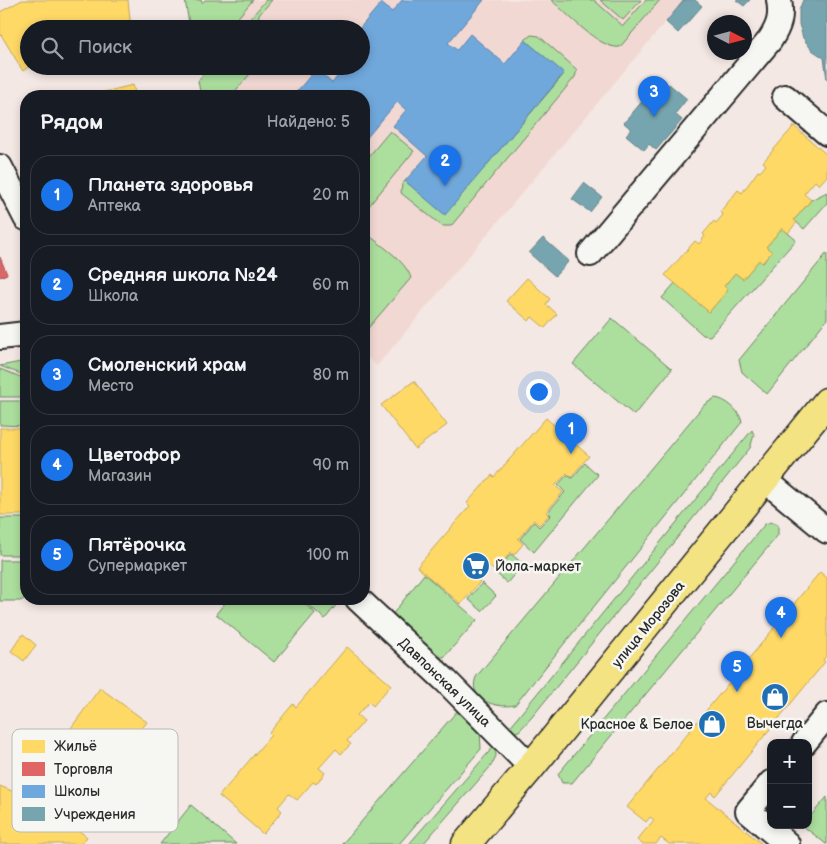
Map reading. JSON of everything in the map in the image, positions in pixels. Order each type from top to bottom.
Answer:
[{"type":"main road","name":"улица Морозова","points":[[466,844],[531,767],[827,402]]},
{"type":"street","points":[[590,254],[770,40],[779,26],[781,10],[779,0]]},
{"type":"street","points":[[785,97],[827,133]]},
{"type":"street","points":[[0,167],[20,206]]},
{"type":"street","points":[[0,337],[20,335]]},
{"type":"street","points":[[765,480],[827,531]]},
{"type":"street","name":"Давпонская улица","points":[[364,605],[446,681],[531,767]]},
{"type":"street","points":[[807,739],[827,715]]},
{"type":"street","points":[[770,784],[748,811],[788,844]]},
{"type":"shaded area","points":[[189,0],[684,0],[377,366],[370,360],[370,90],[203,90],[201,75],[370,75],[370,20],[192,20]]},
{"type":"green space","points":[[185,0],[201,0],[202,3],[205,0],[253,0],[236,20],[188,20]]},
{"type":"green space","points":[[266,0],[272,0],[258,16],[263,20],[249,20]]},
{"type":"green space","points":[[551,0],[594,0],[623,26],[646,0],[660,0],[620,47],[603,43],[594,37]]},
{"type":"green space","points":[[600,0],[641,0],[623,20]]},
{"type":"green space","points":[[531,35],[539,36],[574,67],[577,70],[575,77],[451,226],[442,226],[401,193],[402,184],[405,181],[445,214],[564,74],[525,40]]},
{"type":"green space","points":[[202,75],[249,75],[236,90],[200,90],[198,81]]},
{"type":"green space","points":[[390,131],[414,151],[370,205],[370,155]]},
{"type":"green space","points":[[827,192],[827,203],[804,229],[794,220],[811,200]]},
{"type":"green space","points":[[782,228],[796,240],[710,336],[703,335],[662,298],[675,283],[709,312],[728,290],[724,286],[735,273],[743,279],[759,260],[763,263],[771,252],[766,247]]},
{"type":"green space","points":[[370,236],[403,264],[411,278],[370,326]]},
{"type":"green space","points":[[827,253],[827,319],[767,394],[742,372],[739,360]]},
{"type":"green space","points":[[612,318],[672,369],[634,415],[573,364]]},
{"type":"green space","points":[[20,362],[20,374],[0,366]]},
{"type":"green space","points":[[0,369],[20,377],[20,397],[0,397]]},
{"type":"green space","points":[[715,398],[732,406],[742,422],[515,705],[500,706],[485,701],[476,692],[474,685],[476,677],[704,405]]},
{"type":"green space","points":[[0,401],[20,401],[20,426],[0,425]]},
{"type":"green space","points":[[752,430],[754,435],[750,448],[532,717],[519,731],[512,733],[509,728]]},
{"type":"green space","points":[[585,463],[598,475],[534,552],[520,539],[534,522],[539,527],[551,515],[548,512],[565,492],[558,485],[567,475],[572,478]]},
{"type":"green space","points":[[0,518],[20,518],[20,555],[0,555]]},
{"type":"green space","points":[[771,522],[778,525],[778,535],[572,783],[562,783],[558,774],[765,524]]},
{"type":"green space","points":[[511,554],[523,564],[507,583],[495,572]]},
{"type":"green space","points":[[0,560],[20,560],[20,601],[0,601]]},
{"type":"green space","points":[[424,574],[477,620],[444,657],[437,657],[392,615]]},
{"type":"green space","points":[[482,583],[496,596],[482,611],[468,599]]},
{"type":"green space","points":[[223,605],[306,605],[315,613],[274,662],[216,614]]},
{"type":"green space","points":[[308,605],[336,605],[325,619]]},
{"type":"green space","points":[[458,710],[480,730],[481,749],[399,844],[342,844]]},
{"type":"green space","points":[[495,745],[496,756],[491,766],[423,844],[409,844]]},
{"type":"green space","points":[[827,797],[827,844],[807,829],[812,829],[812,814]]},
{"type":"green space","points":[[191,805],[236,844],[160,844],[170,832],[178,832],[178,821]]},
{"type":"building: Жильё","points":[[22,0],[128,0],[130,20],[20,20],[20,66],[0,33],[0,12]]},
{"type":"building: Жильё","points":[[133,85],[134,90],[113,90]]},
{"type":"building: Жильё","points":[[794,126],[827,155],[827,176],[819,185],[815,181],[804,194],[811,200],[794,220],[797,222],[788,233],[782,228],[766,247],[772,252],[762,263],[759,260],[743,279],[735,273],[724,286],[728,290],[709,312],[665,275],[695,241],[699,244],[705,236],[703,234],[714,221],[716,223],[723,215],[720,212],[738,190],[742,193],[758,171],[760,172],[766,165],[763,162]]},
{"type":"building: Жильё","points":[[527,278],[550,299],[546,304],[557,314],[545,328],[532,317],[529,321],[506,301]]},
{"type":"building: Жильё","points":[[414,381],[447,425],[415,449],[381,405]]},
{"type":"building: Жильё","points":[[546,418],[589,456],[571,477],[567,473],[555,486],[563,492],[546,512],[549,515],[539,525],[534,520],[518,539],[523,544],[514,555],[511,552],[495,571],[487,565],[476,578],[480,582],[461,604],[417,567],[470,506],[467,503],[492,475],[494,477]]},
{"type":"building: Жильё","points":[[0,428],[20,428],[20,515],[0,515]]},
{"type":"building: Жильё","points":[[820,572],[827,578],[827,655],[823,660],[825,662],[715,796],[711,792],[706,798],[762,844],[669,844],[661,838],[656,844],[642,844],[637,840],[654,820],[650,817],[646,822],[627,807]]},
{"type":"building: Жильё","points":[[23,634],[36,645],[24,661],[11,651]]},
{"type":"building: Жильё","points":[[347,647],[391,685],[373,706],[369,702],[357,715],[364,721],[347,741],[351,744],[341,754],[336,749],[319,768],[325,773],[316,784],[313,782],[297,800],[289,794],[278,807],[282,811],[263,834],[219,796],[271,735],[269,733],[293,704],[296,707]]},
{"type":"building: Жильё","points":[[100,688],[147,722],[142,729],[70,729]]},
{"type":"building: Жильё","points":[[0,786],[12,791],[12,832],[81,832],[87,837],[81,844],[0,844]]},
{"type":"building: Торговля","points":[[0,257],[7,274],[0,277]]},
{"type":"building: Школы","points":[[402,0],[484,0],[448,43],[457,50],[470,34],[505,64],[525,40],[564,73],[445,215],[405,181],[427,156],[393,126],[406,110],[397,102],[370,134],[370,90],[298,90],[311,75],[323,75],[332,83],[339,75],[370,75],[370,20],[367,20],[381,3],[392,12]]},
{"type":"building: Учреждения","points":[[684,0],[695,0],[702,6],[678,33],[666,22]]},
{"type":"building: Учреждения","points":[[736,0],[750,0],[744,6]]},
{"type":"building: Учреждения","points":[[803,0],[827,0],[827,79],[824,58],[812,50],[803,38],[799,24],[799,10]]},
{"type":"building: Учреждения","points":[[669,84],[687,99],[675,114],[682,120],[656,150],[649,144],[644,150],[626,135],[631,129],[624,123],[649,93],[657,99]]},
{"type":"building: Учреждения","points":[[584,183],[602,197],[590,212],[572,199]]},
{"type":"building: Учреждения","points":[[543,238],[569,261],[555,276],[529,253]]},
{"type":"place","name":"Смоленский храм","points":[[654,117]]},
{"type":"place","name":"Средняя школа №24","points":[[445,186]]},
{"type":"place","name":"Планета здоровья","points":[[571,454]]},
{"type":"place","name":"Йола-маркет","points":[[476,566]]},
{"type":"place","name":"Цветофор","points":[[781,638]]},
{"type":"place","name":"Пятёрочка","points":[[737,692]]},
{"type":"place","name":"Вычегда","points":[[775,697]]},
{"type":"place","name":"Красное & Белое","points":[[712,724]]}]
